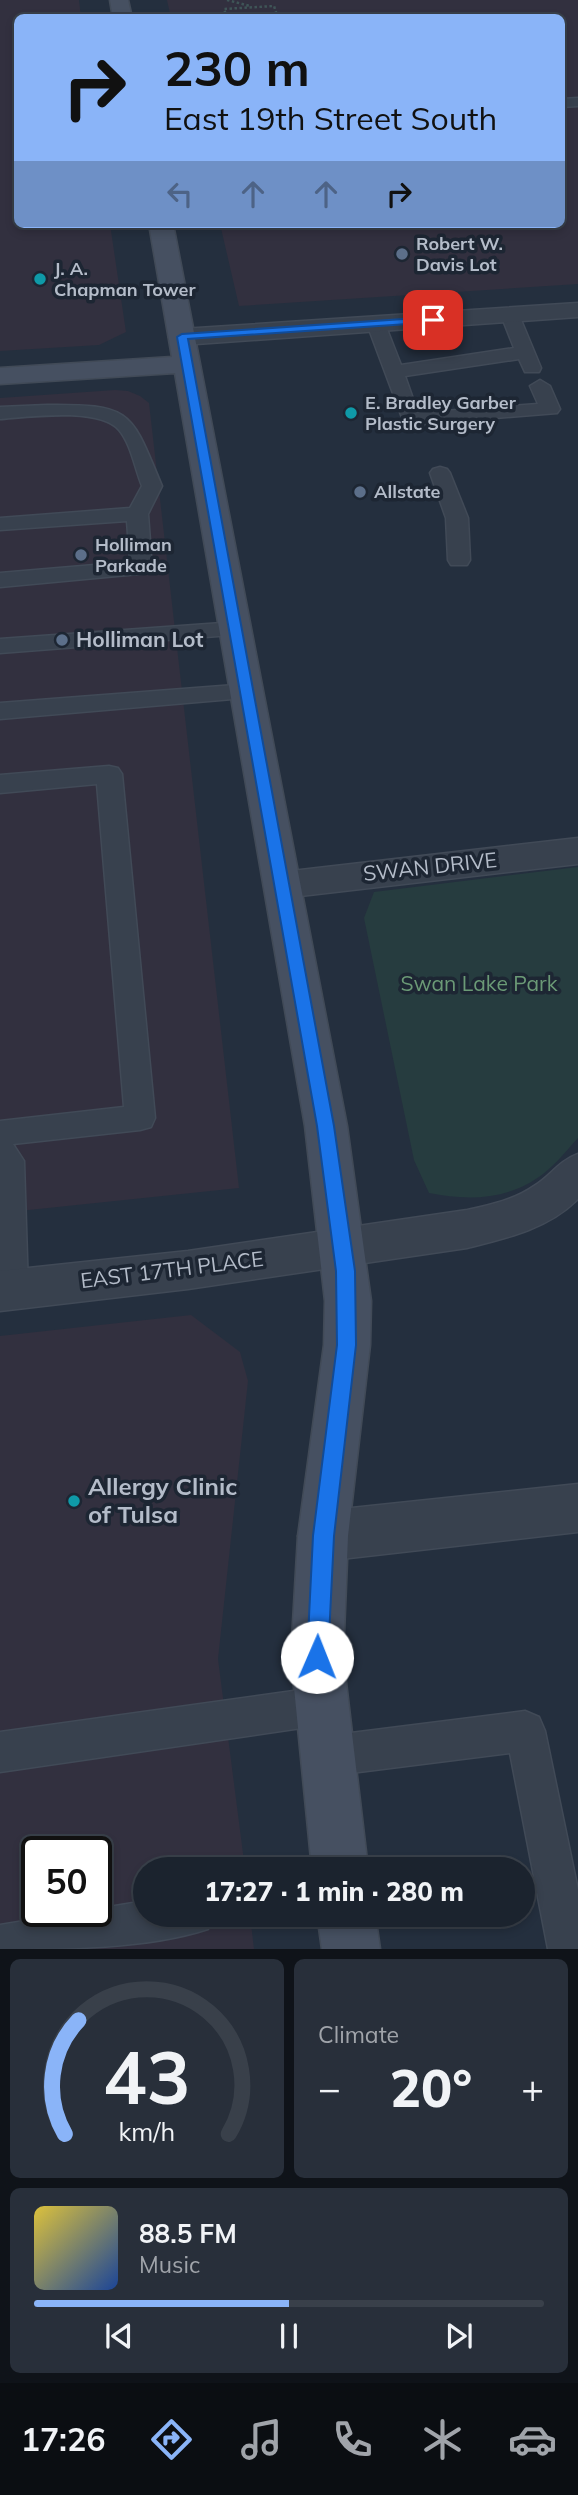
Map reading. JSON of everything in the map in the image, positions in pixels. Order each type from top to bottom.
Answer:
[{"type":"main road","points":[[162,228],[326,1126],[343,1248],[348,1301],[347,1345],[323,1536],[317,1657],[339,1857]]},
{"type":"main road","points":[[0,376],[185,350]]},
{"type":"main road","points":[[348,1927],[351,1949]]},
{"type":"street","points":[[185,350],[376,324],[578,310]]},
{"type":"street","name":"SWAN DRIVE","points":[[283,885],[578,851]]},
{"type":"street","points":[[343,1248],[467,1229],[512,1218],[550,1199],[578,1172]]},
{"type":"street","name":"EAST 17TH PLACE","points":[[6,1290],[188,1270],[343,1248]]},
{"type":"street","points":[[323,1536],[578,1508]]},
{"type":"lane","points":[[394,372],[529,360],[510,315]]},
{"type":"lane","points":[[376,324],[411,419],[550,409],[540,386]]},
{"type":"lane","points":[[0,413],[77,411],[116,418],[126,426],[152,486],[137,514],[141,568],[0,580]]},
{"type":"lane","points":[[440,473],[457,518],[459,560]]},
{"type":"lane","points":[[0,524],[137,514]]},
{"type":"lane","points":[[0,646],[236,629]]},
{"type":"lane","points":[[0,711],[248,692]]},
{"type":"lane","points":[[0,783],[109,774],[140,1118],[0,1133]]},
{"type":"lane","points":[[0,1150],[9,1161],[6,1290]]},
{"type":"lane","points":[[0,1752],[324,1731],[525,1731],[569,1949]]},
{"type":"lane","points":[[0,1946],[133,1924]]},
{"type":"path","points":[[227,0],[253,7]]},
{"type":"path","points":[[226,14],[224,9],[274,6],[277,14]]},
{"type":"shaded area","points":[[0,0],[79,0],[81,14],[14,14],[14,228],[111,228],[126,332],[99,345],[0,351]]},
{"type":"shaded area","name":"Robert W. Davis Lot","points":[[167,0],[578,0],[578,284],[239,306],[221,228],[565,228],[565,14],[170,14]]},
{"type":"shaded area","points":[[128,391],[149,403],[239,1188],[0,1213],[0,398]]},
{"type":"shaded area","points":[[191,1315],[240,1352],[248,1381],[218,1659],[243,1857],[133,1857],[133,1927],[251,1927],[254,1949],[0,1949],[0,1336]]},
{"type":"green space","name":"Swan Lake Park","points":[[578,867],[578,1138],[548,1170],[530,1183],[503,1194],[459,1197],[429,1193],[414,1160],[364,918],[374,892]]},
{"type":"place","name":"Robert W. Davis Lot","points":[[402,254]]},
{"type":"place","name":"J. A. Chapman Tower","points":[[40,279]]},
{"type":"place","name":"E. Bradley Garber Plastic Surgery","points":[[351,413]]},
{"type":"place","name":"Allstate","points":[[360,492]]},
{"type":"place","name":"Holliman Parkade","points":[[81,555]]},
{"type":"place","name":"Holliman Lot","points":[[62,640]]},
{"type":"place","name":"Allergy Clinic of Tulsa","points":[[74,1501]]},
{"type":"route","points":[[317,1657],[323,1536],[347,1345],[346,1271],[326,1126],[182,337],[433,320]]}]
